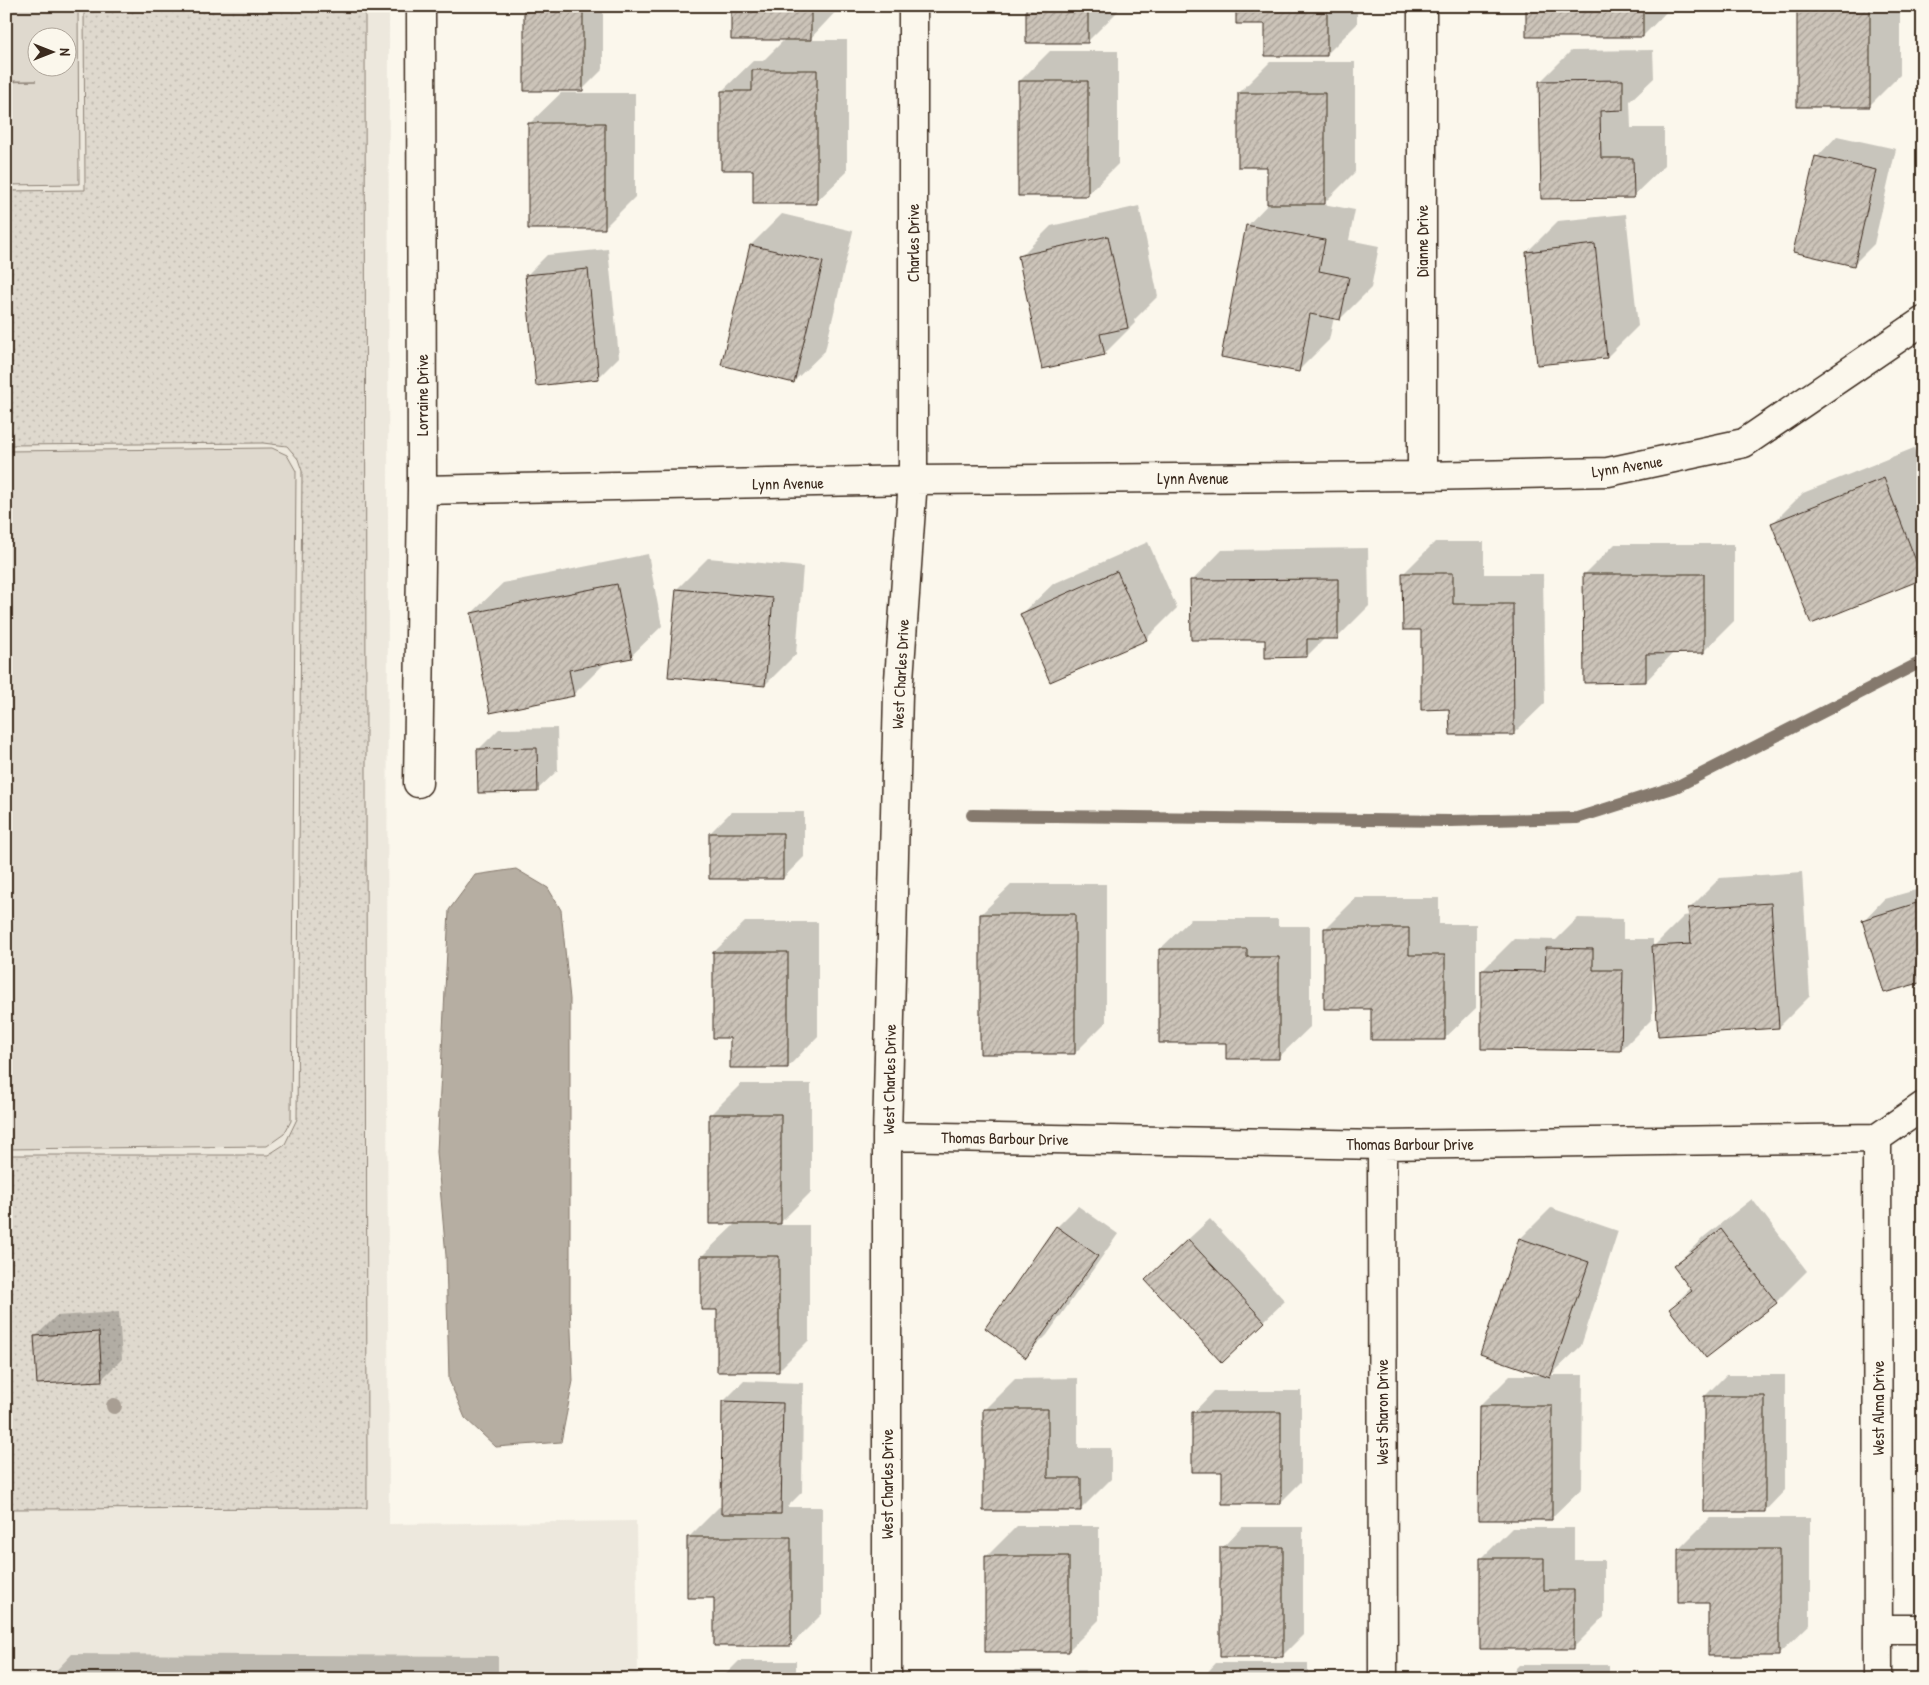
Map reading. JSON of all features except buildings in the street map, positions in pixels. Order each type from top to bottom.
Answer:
[{"type":"street","name":"Lorraine Drive","points":[[418,783],[422,490],[421,6]]},
{"type":"street","name":"Charles Drive","points":[[913,6],[913,480]]},
{"type":"street","name":"Dianne Drive","points":[[1422,6],[1422,476]]},
{"type":"street","name":"Lynn Avenue","points":[[422,490],[913,480],[1422,476],[1608,472],[1744,443],[1923,321]]},
{"type":"street","name":"West Charles Drive","points":[[887,1679],[887,1136],[898,694],[913,480]]},
{"type":"street","points":[[1877,1138],[1923,1106]]},
{"type":"street","name":"Thomas Barbour Drive","points":[[887,1136],[1382,1145],[1877,1138]]},
{"type":"street","name":"West Alma Drive","points":[[1877,1138],[1878,1679]]},
{"type":"street","name":"West Sharon Drive","points":[[1382,1145],[1383,1679]]},
{"type":"street","points":[[1878,1629],[1923,1629]]},
{"type":"shaded area","points":[[6,6],[389,6],[387,1066],[389,1524],[636,1521],[638,1679],[6,1679]]},
{"type":"shaded area","points":[[6,6],[78,6],[79,184],[6,185],[6,82],[36,81],[6,81]]},
{"type":"shaded area","points":[[84,6],[365,6],[367,1508],[6,1509],[6,1155],[268,1155],[285,1144],[297,1119],[302,471],[298,459],[287,446],[263,443],[6,445],[6,191],[85,190]]},
{"type":"shaded area","points":[[272,448],[287,455],[296,471],[291,1121],[284,1134],[267,1146],[6,1149],[6,451]]},
{"type":"shaded area","points":[[516,869],[548,888],[561,910],[570,999],[570,1305],[573,1381],[561,1442],[496,1447],[465,1418],[449,1380],[446,1256],[437,1152],[449,910],[475,875]]},
{"type":"waterway","points":[[972,815],[1450,821],[1577,818],[1678,786],[1923,661]]}]
